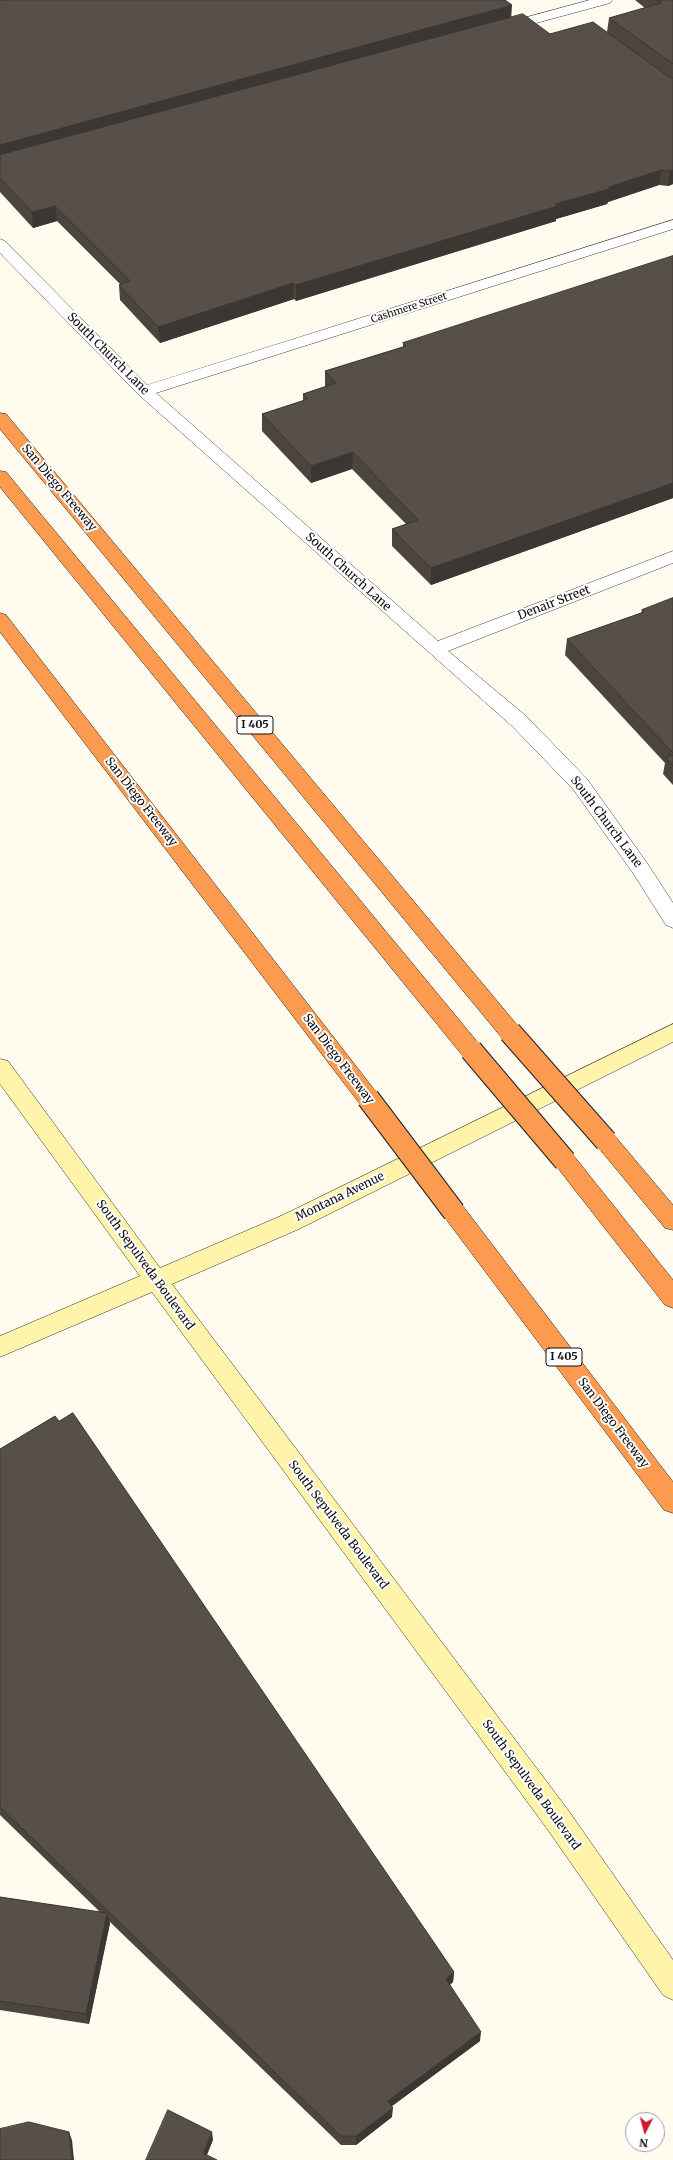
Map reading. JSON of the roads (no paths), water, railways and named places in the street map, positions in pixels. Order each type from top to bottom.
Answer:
[{"type":"highway","name":"San Diego Freeway","points":[[0,418],[510,1032],[606,1141],[673,1221]]},
{"type":"highway","points":[[0,476],[471,1050],[565,1161],[673,1298]]},
{"type":"highway","name":"San Diego Freeway","points":[[0,619],[368,1098],[673,1502]]},
{"type":"main road","name":"Montana Avenue","points":[[0,1347],[291,1222],[673,1032]]},
{"type":"main road","name":"South Sepulveda Boulevard","points":[[0,1067],[156,1280],[558,1820],[673,1985]]},
{"type":"street","points":[[552,0],[579,20]]},
{"type":"street","points":[[488,32],[605,0]]},
{"type":"street","name":"Cashmere Street","points":[[144,392],[673,224]]},
{"type":"street","name":"South Church Lane","points":[[0,244],[144,392],[435,649],[519,721],[580,784],[640,868],[673,920]]},
{"type":"street","name":"Denair Street","points":[[435,649],[673,557]]}]
